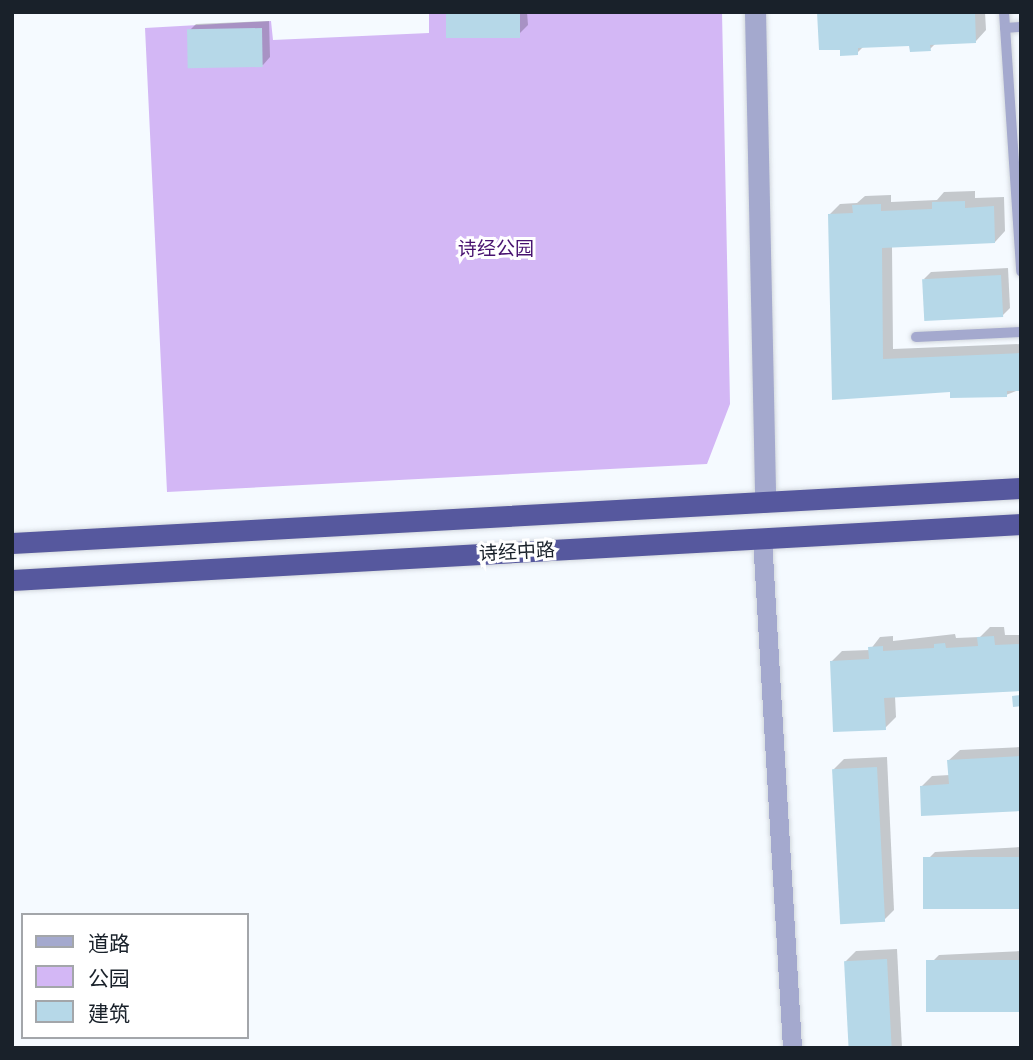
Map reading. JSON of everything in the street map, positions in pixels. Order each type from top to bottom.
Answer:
[{"type":"highway","name":"诗经中路","points":[[12,543],[1021,488]]},
{"type":"highway","name":"诗经中路","points":[[12,580],[1021,524]]},
{"type":"street","points":[[755,12],[765,502]]},
{"type":"street","points":[[762,538],[792,1048]]},
{"type":"lane","points":[[1004,12],[1021,271]]},
{"type":"lane","points":[[1005,28],[1021,27]]},
{"type":"lane","points":[[916,337],[1021,332]]},
{"type":"green space","name":"诗经公园","points":[[429,12],[722,12],[730,404],[707,464],[167,492],[145,28],[271,21],[273,40],[429,33]]},
{"type":"building","points":[[446,12],[520,12],[520,38],[446,38]]},
{"type":"building","points":[[817,12],[975,12],[976,43],[930,45],[931,51],[910,52],[909,46],[858,48],[858,55],[840,56],[840,50],[819,50]]},
{"type":"building","points":[[262,28],[263,67],[188,68],[187,29]]},
{"type":"building","points":[[965,201],[965,208],[994,206],[995,243],[882,248],[883,359],[1021,353],[1021,391],[1007,391],[1007,397],[950,398],[950,392],[832,400],[828,214],[853,213],[852,205],[881,204],[881,211],[932,209],[932,202]]},
{"type":"building","points":[[1001,275],[1003,317],[924,321],[922,279]]},
{"type":"building","points":[[994,636],[995,645],[1021,644],[1021,691],[884,698],[886,730],[833,732],[830,661],[869,659],[868,647],[883,646],[883,651],[934,648],[934,644],[945,643],[946,648],[978,646],[977,637]]},
{"type":"building","points":[[1021,695],[1021,706],[1013,707],[1012,696]]},
{"type":"building","points":[[1021,756],[1021,811],[921,816],[920,786],[949,784],[947,760]]},
{"type":"building","points":[[877,767],[885,922],[840,924],[832,769]]},
{"type":"building","points":[[923,857],[1021,857],[1021,909],[923,909]]},
{"type":"building","points":[[887,959],[892,1048],[849,1048],[844,961]]},
{"type":"building","points":[[926,960],[1021,960],[1021,1012],[926,1012]]}]
